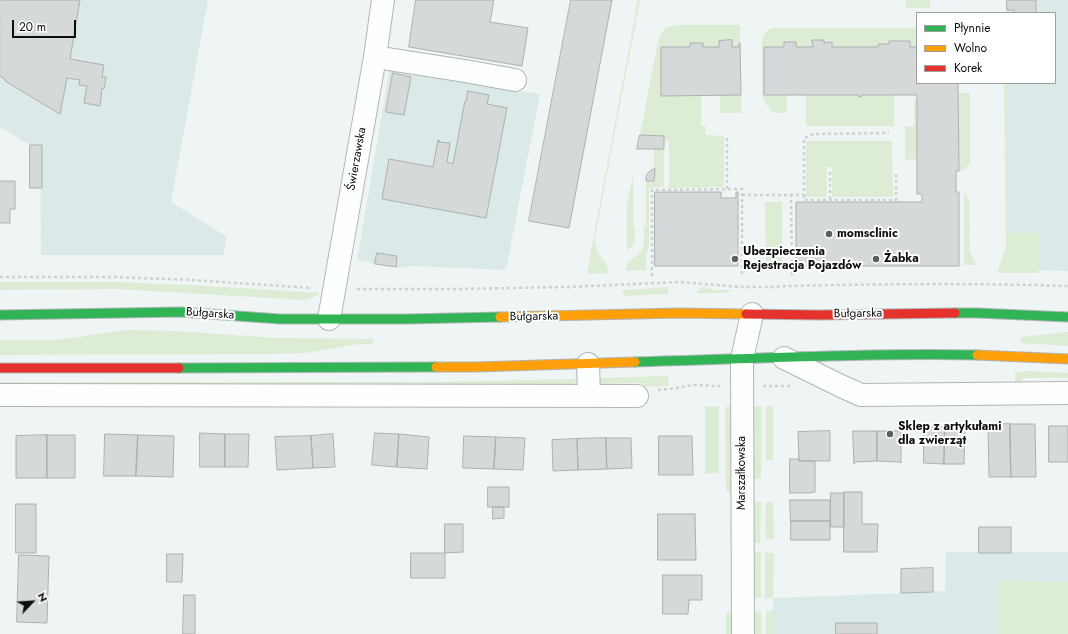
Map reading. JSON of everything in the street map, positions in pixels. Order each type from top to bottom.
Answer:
[{"type":"street","name":"Świerzawska","points":[[330,319],[375,56],[383,0]]},
{"type":"street","points":[[375,56],[465,70],[515,80]]},
{"type":"street","name":"Bułgarska","points":[[0,315],[181,312],[280,319],[330,319],[462,318],[680,313],[819,315],[977,313],[1068,317]]},
{"type":"street","name":"Marszałkowska","points":[[743,634],[742,359],[752,314]]},
{"type":"street","points":[[0,368],[476,367],[935,354],[1068,359]]},
{"type":"street","points":[[784,358],[861,395],[1068,393]]},
{"type":"street","points":[[588,364],[589,395]]},
{"type":"street","points":[[0,395],[637,396]]},
{"type":"path","points":[[889,133],[813,134],[804,138],[804,200],[896,200],[896,171]]},
{"type":"path","points":[[727,135],[727,189]]},
{"type":"path","points":[[830,169],[830,200]]},
{"type":"path","points":[[652,276],[652,190],[727,189],[742,189],[742,276]]},
{"type":"path","points":[[791,194],[792,276]]},
{"type":"path","points":[[742,195],[804,194]]},
{"type":"path","points":[[0,277],[115,277],[191,280],[316,289]]},
{"type":"path","points":[[353,289],[568,287],[680,282],[748,287],[875,284],[1068,286]]},
{"type":"path","points":[[637,396],[648,390],[670,389],[694,385],[726,386]]},
{"type":"shaded area","points":[[0,0],[208,0],[171,202],[226,236],[224,255],[41,255],[40,151],[0,127]]},
{"type":"shaded area","points":[[1007,0],[1068,0],[1068,271],[1007,270],[1007,84],[1056,84],[1056,12],[1007,12]]},
{"type":"shaded area","points":[[390,67],[540,94],[506,270],[410,266],[400,268],[357,260]]},
{"type":"shaded area","points":[[946,552],[1068,552],[1068,634],[773,634],[773,598],[945,591]]},
{"type":"green space","points":[[638,0],[640,0],[595,238],[597,249],[607,265],[608,273],[587,274],[595,229]]},
{"type":"green space","points":[[906,0],[930,0],[930,8],[906,8]]},
{"type":"green space","points":[[675,25],[740,25],[739,47],[732,47],[731,40],[719,41],[719,47],[703,47],[702,43],[691,43],[690,47],[661,47],[661,96],[701,96],[701,126],[706,126],[705,135],[724,136],[724,187],[669,188],[669,141],[664,140],[664,136],[640,135],[659,36],[665,28]]},
{"type":"green space","points":[[773,28],[916,28],[916,47],[910,47],[910,42],[889,41],[889,44],[878,44],[878,47],[832,47],[832,42],[824,43],[824,40],[812,41],[813,47],[796,47],[796,42],[784,42],[784,47],[764,47],[764,95],[787,95],[787,113],[773,113],[764,100],[764,97],[762,97],[762,40],[766,32]]},
{"type":"green space","points":[[1004,84],[1007,84],[1007,233],[1040,233],[1039,273],[998,273],[1006,246]]},
{"type":"green space","points":[[959,93],[970,93],[970,161],[966,169],[959,171]]},
{"type":"green space","points":[[720,95],[741,95],[741,113],[720,113]]},
{"type":"green space","points":[[806,95],[858,95],[860,97],[861,95],[894,95],[894,126],[806,126]]},
{"type":"green space","points":[[914,99],[917,99],[917,159],[905,160],[905,126],[914,126]]},
{"type":"green space","points":[[806,141],[892,141],[893,197],[832,197],[832,167],[827,167],[827,197],[806,197]]},
{"type":"green space","points":[[654,149],[664,149],[664,187],[649,188],[649,244],[646,256],[646,270],[626,271],[627,263],[638,255],[644,244],[644,226],[646,226],[646,181],[654,181]]},
{"type":"green space","points":[[633,173],[633,226],[635,226],[635,237],[634,243],[627,250],[627,205]]},
{"type":"green space","points":[[964,193],[969,202],[970,251],[974,261],[979,265],[964,265]]},
{"type":"green space","points":[[765,202],[782,202],[782,270],[766,270]]},
{"type":"green space","points":[[0,282],[116,282],[320,293],[305,300],[116,289],[0,290]]},
{"type":"green space","points":[[668,287],[668,294],[624,296],[622,290]]},
{"type":"green space","points":[[703,287],[714,290],[733,290],[725,293],[696,293]]},
{"type":"green space","points":[[126,330],[175,331],[275,338],[373,339],[373,344],[359,344],[305,353],[0,355],[0,340],[56,340]]},
{"type":"green space","points":[[1068,332],[1068,346],[1021,343],[1021,337]]},
{"type":"green space","points":[[1027,371],[1068,373],[1068,378],[1024,378],[1015,386],[1015,372]]},
{"type":"green space","points":[[668,376],[669,386],[644,387],[643,383],[602,384],[597,378]]},
{"type":"green space","points":[[577,379],[574,384],[0,384],[0,382],[429,382]]},
{"type":"green space","points":[[705,406],[719,406],[719,473],[705,474]]},
{"type":"green space","points":[[731,406],[732,496],[726,491],[725,407]]},
{"type":"green space","points":[[754,406],[761,406],[761,479],[754,479]]},
{"type":"green space","points":[[766,406],[773,406],[773,460],[766,460]]},
{"type":"green space","points":[[754,502],[761,502],[760,543],[754,543]]},
{"type":"green space","points":[[766,502],[773,502],[774,539],[765,539]]},
{"type":"green space","points":[[754,552],[761,552],[761,598],[754,598]]},
{"type":"green space","points":[[765,553],[774,553],[773,598],[765,598]]},
{"type":"green space","points":[[1000,581],[1068,582],[1068,634],[999,634]]},
{"type":"green space","points":[[757,611],[761,611],[761,634],[754,634],[754,614]]},
{"type":"green space","points":[[766,611],[773,611],[773,634],[766,634]]},
{"type":"green space","points":[[726,613],[732,613],[732,634],[726,634]]},
{"type":"building","points":[[0,0],[80,0],[70,59],[104,65],[102,77],[106,77],[104,89],[102,88],[100,106],[84,103],[87,86],[79,85],[80,80],[67,78],[60,114],[5,81],[6,80],[0,76]]},
{"type":"building","points":[[416,0],[494,0],[490,22],[528,28],[522,66],[409,47]]},
{"type":"building","points":[[571,0],[612,0],[569,228],[529,221]]},
{"type":"building","points":[[1007,0],[1036,0],[1036,12],[1014,12],[1014,10],[1007,10]]},
{"type":"building","points":[[732,40],[732,47],[739,47],[740,43],[741,95],[661,96],[661,47],[690,47],[690,43],[703,43],[703,47],[719,47],[719,41]]},
{"type":"building","points":[[812,40],[824,40],[824,43],[832,42],[832,47],[878,47],[878,44],[889,44],[889,41],[910,41],[910,47],[916,47],[916,84],[958,84],[959,171],[956,171],[956,192],[959,192],[959,266],[796,266],[796,202],[922,202],[922,194],[917,194],[917,95],[861,95],[861,97],[859,97],[858,95],[764,95],[764,47],[784,47],[784,42],[796,42],[796,47],[813,47]]},
{"type":"building","points":[[393,73],[411,77],[404,115],[386,112]]},
{"type":"building","points":[[468,91],[489,95],[487,104],[507,108],[486,218],[382,199],[389,159],[433,167],[438,140],[440,141],[439,142],[450,143],[447,162],[453,164]]},
{"type":"building","points":[[640,135],[664,136],[664,149],[637,149]]},
{"type":"building","points":[[30,145],[42,145],[42,188],[30,188]]},
{"type":"building","points":[[655,169],[654,181],[646,181],[646,176],[648,173]]},
{"type":"building","points":[[0,181],[15,181],[15,209],[10,209],[10,223],[0,223]]},
{"type":"building","points":[[655,192],[721,192],[721,198],[736,198],[736,192],[738,192],[738,266],[655,266]]},
{"type":"building","points":[[377,253],[397,256],[396,267],[375,264]]},
{"type":"building","points":[[1010,424],[1035,424],[1036,477],[1011,477]]},
{"type":"building","points":[[1010,424],[1011,477],[989,477],[988,425]]},
{"type":"building","points":[[924,426],[945,427],[944,464],[924,463]]},
{"type":"building","points":[[1049,426],[1068,426],[1068,462],[1049,462]]},
{"type":"building","points":[[945,427],[965,427],[964,464],[944,464]]},
{"type":"building","points":[[830,431],[830,461],[799,461],[798,432]]},
{"type":"building","points":[[853,431],[877,431],[877,461],[854,462],[854,464]]},
{"type":"building","points":[[877,431],[901,431],[901,462],[877,461]]},
{"type":"building","points":[[200,433],[225,434],[225,467],[200,467]]},
{"type":"building","points":[[375,433],[399,434],[397,467],[372,465]]},
{"type":"building","points":[[105,434],[138,435],[136,476],[104,476]]},
{"type":"building","points":[[225,434],[249,434],[248,467],[225,467]]},
{"type":"building","points":[[333,434],[335,467],[313,468],[311,436]]},
{"type":"building","points":[[399,434],[429,437],[427,469],[397,467]]},
{"type":"building","points":[[47,435],[47,478],[16,478],[16,436]]},
{"type":"building","points":[[47,435],[75,435],[75,478],[47,478]]},
{"type":"building","points":[[138,435],[174,436],[173,477],[136,476]]},
{"type":"building","points":[[311,436],[313,468],[277,470],[275,437]]},
{"type":"building","points":[[464,436],[496,437],[494,469],[463,468]]},
{"type":"building","points":[[659,436],[692,436],[693,475],[659,475]]},
{"type":"building","points":[[496,437],[525,438],[523,470],[494,469]]},
{"type":"building","points":[[606,438],[607,469],[578,470],[577,439]]},
{"type":"building","points":[[606,438],[631,438],[632,468],[607,469]]},
{"type":"building","points":[[577,439],[578,470],[553,471],[552,440]]},
{"type":"building","points":[[790,459],[799,459],[799,461],[815,461],[815,492],[790,493]]},
{"type":"building","points":[[488,487],[509,487],[509,507],[488,507]]},
{"type":"building","points":[[844,492],[862,492],[862,524],[878,524],[877,552],[844,552]]},
{"type":"building","points":[[831,493],[844,493],[844,527],[831,527]]},
{"type":"building","points":[[790,500],[830,500],[830,521],[791,521]]},
{"type":"building","points":[[16,504],[36,504],[36,553],[16,553]]},
{"type":"building","points":[[493,507],[504,507],[504,518],[493,519]]},
{"type":"building","points":[[658,514],[695,514],[696,560],[658,560]]},
{"type":"building","points":[[791,521],[830,521],[830,540],[791,540]]},
{"type":"building","points":[[445,524],[463,524],[463,552],[445,553]]},
{"type":"building","points":[[979,527],[1011,527],[1011,553],[979,553]]},
{"type":"building","points":[[411,553],[445,553],[445,578],[411,578]]},
{"type":"building","points":[[167,554],[183,554],[182,582],[167,582]]},
{"type":"building","points":[[19,555],[49,556],[47,623],[17,622]]},
{"type":"building","points":[[933,568],[933,592],[901,593],[901,569]]},
{"type":"building","points":[[663,575],[702,575],[702,600],[689,600],[688,614],[663,614]]},
{"type":"building","points":[[184,595],[195,595],[195,634],[183,634]]},
{"type":"building","points":[[836,623],[877,623],[877,634],[836,634]]},
{"type":"traffic: fast","points":[[0,315],[181,312],[280,319],[500,317]]},
{"type":"traffic: fast","points":[[955,313],[1068,317]]},
{"type":"traffic: fast","points":[[635,362],[849,356],[977,355]]},
{"type":"traffic: fast","points":[[179,368],[436,367]]},
{"type":"traffic: slow","points":[[500,317],[680,313],[746,314]]},
{"type":"traffic: slow","points":[[977,355],[1068,359]]},
{"type":"traffic: slow","points":[[436,367],[635,362]]},
{"type":"traffic: jam","points":[[746,314],[819,315],[955,313]]},
{"type":"traffic: jam","points":[[0,368],[179,368]]},
{"type":"place","name":"momsclinic","points":[[829,234]]},
{"type":"place","name":"Ubezpieczenia Rejestracja Pojazdów","points":[[735,259]]},
{"type":"place","name":"Żabka","points":[[876,259]]},
{"type":"place","name":"Sklep z artykułami dla zwierząt","points":[[890,434]]}]
